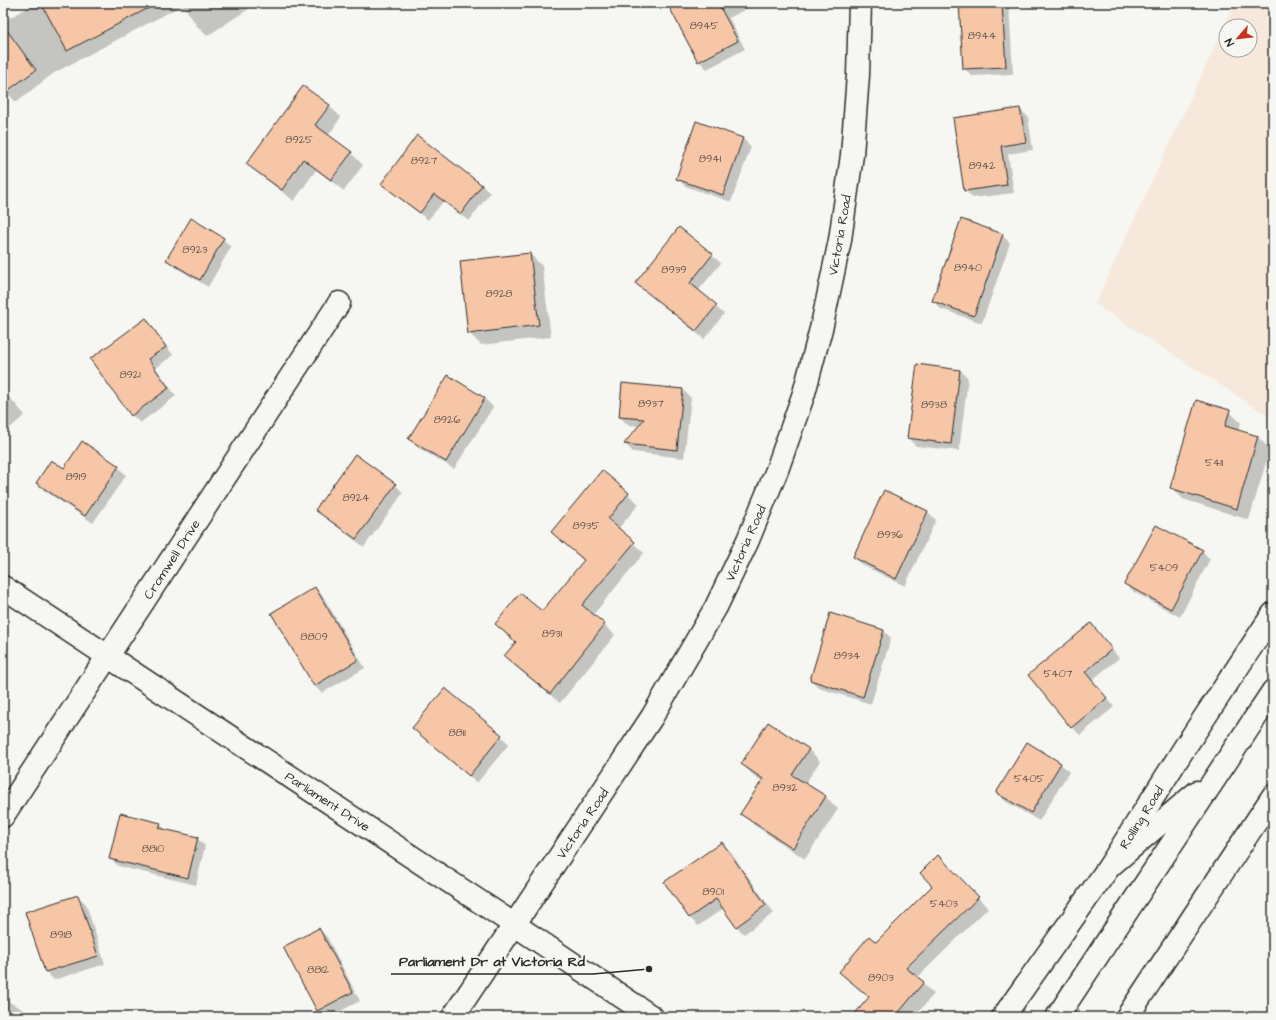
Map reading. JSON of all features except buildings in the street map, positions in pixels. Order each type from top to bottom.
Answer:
[{"type":"street","name":"Victoria Road","points":[[453,1017],[652,717],[716,607],[748,540],[777,470],[806,385],[822,325],[840,240],[852,155],[858,74],[860,3]]},
{"type":"street","name":"Cromwell Drive","points":[[3,816],[339,303]]},
{"type":"street","name":"Parliament Drive","points":[[3,587],[515,924],[652,1017]]},
{"type":"street","name":"Rolling Road","points":[[1003,1017],[1109,867],[1185,747],[1273,614]]},
{"type":"street","points":[[1057,1017],[1273,691]]},
{"type":"street","points":[[1109,867],[1217,776]]},
{"type":"street","points":[[1127,1017],[1273,796]]},
{"type":"shaded area","points":[[1235,3],[1273,3],[1273,419],[1095,304],[1218,40],[1218,58],[1258,58],[1258,18],[1228,18]]},
{"type":"place","name":"Parliament Dr at Victoria Rd","points":[[649,969]]}]
